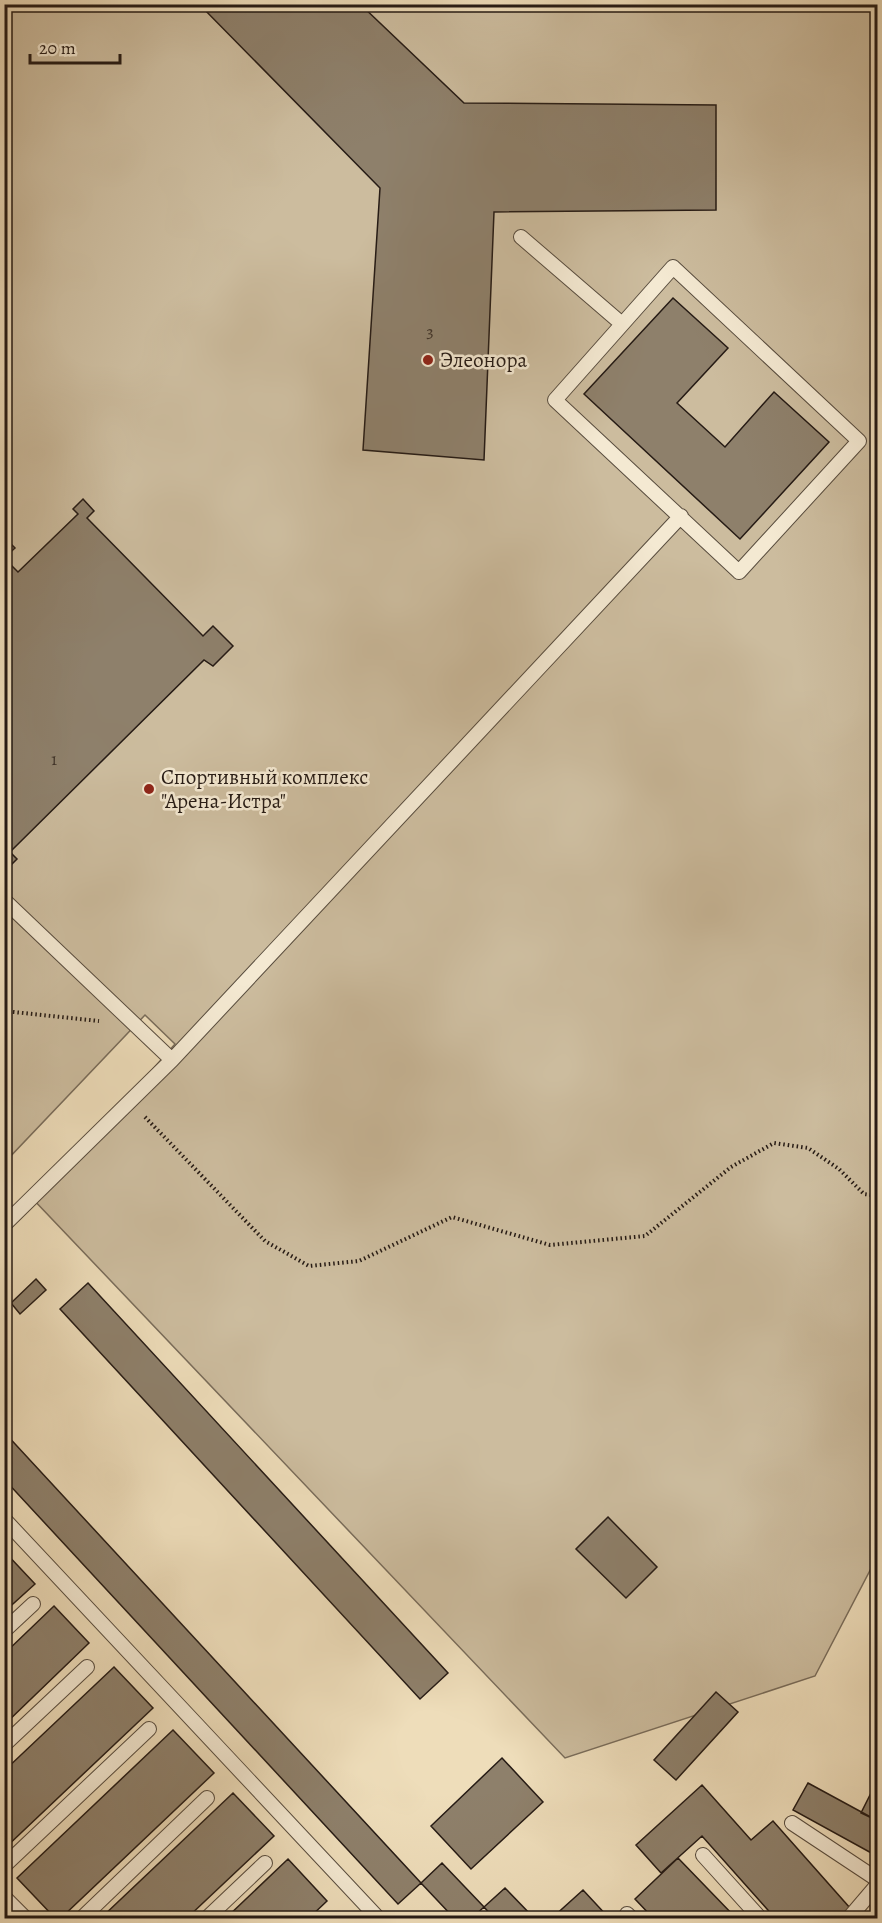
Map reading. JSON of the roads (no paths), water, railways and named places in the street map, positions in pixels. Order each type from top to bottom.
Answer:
[{"type":"lane","points":[[521,237],[622,324]]},
{"type":"lane","points":[[674,267],[859,441],[739,572],[681,516],[555,400],[674,267]]},
{"type":"lane","points":[[4,1225],[172,1060],[681,516]]},
{"type":"lane","points":[[4,900],[172,1060]]},
{"type":"lane","points":[[4,1518],[378,1918]]},
{"type":"lane","points":[[4,1631],[33,1604]]},
{"type":"lane","points":[[4,1745],[87,1667]]},
{"type":"lane","points":[[4,1866],[149,1729]]},
{"type":"lane","points":[[82,1918],[207,1798]]},
{"type":"lane","points":[[792,1823],[878,1882],[849,1918]]},
{"type":"lane","points":[[703,1855],[760,1918]]},
{"type":"lane","points":[[207,1918],[265,1863]]},
{"type":"lane","points":[[4,1897],[25,1918]]},
{"type":"place","name":"Элеонора","points":[[428,360]]},
{"type":"place","name":"Спортивный комплекс \"Арена-Истра\"","points":[[149,789]]}]
